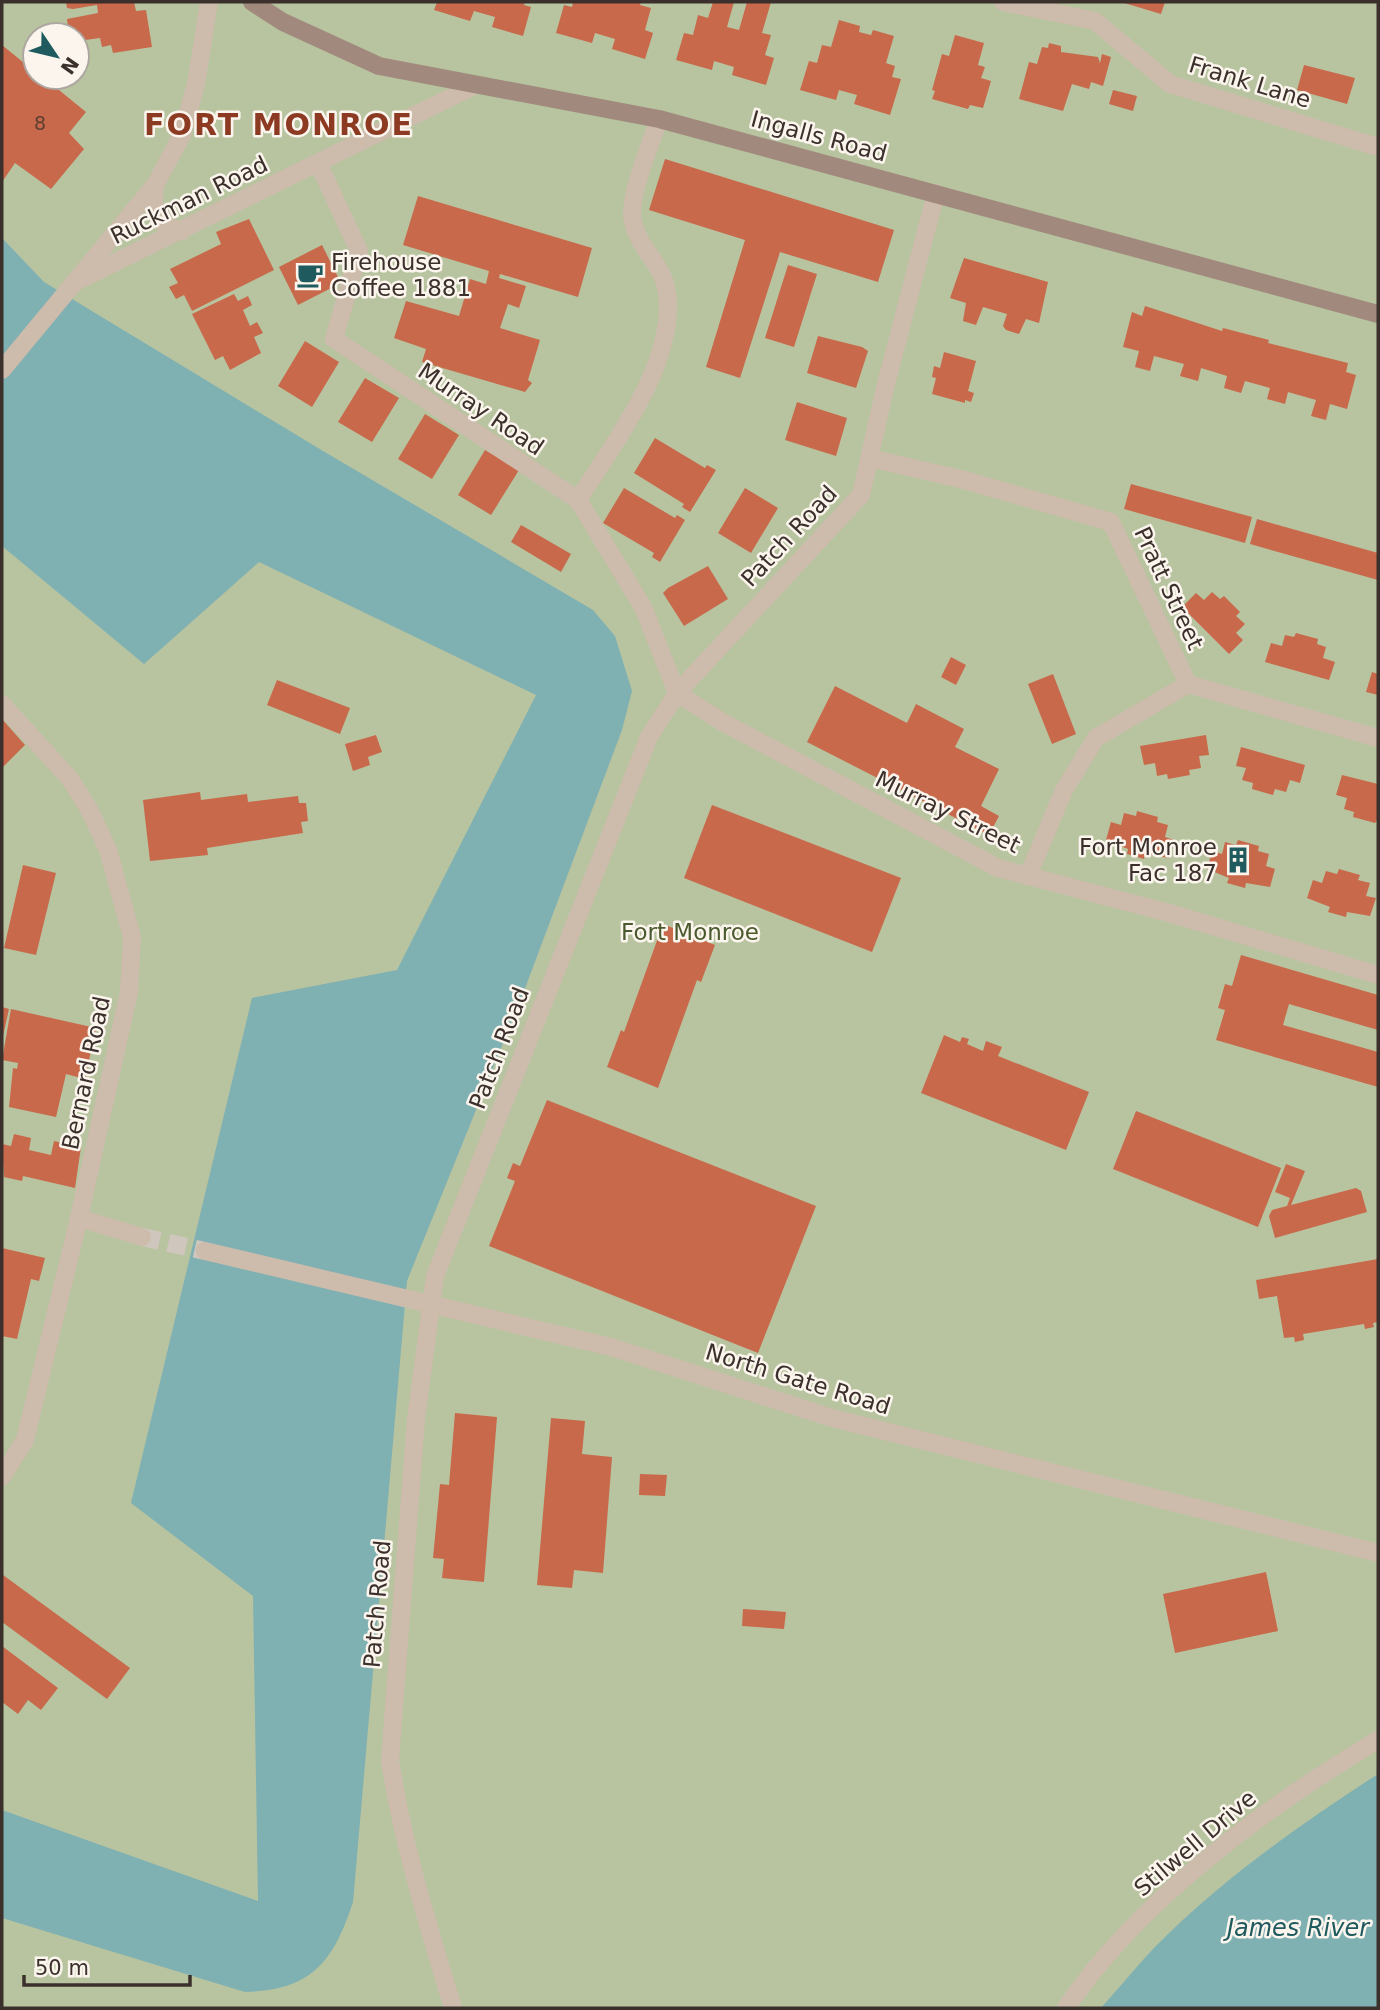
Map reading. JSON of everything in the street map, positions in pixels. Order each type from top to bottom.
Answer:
[{"type":"street","name":"Ruckman Road","points":[[2,370],[155,185],[181,135],[196,84],[209,2]]},
{"type":"street","name":"Ingalls Road","points":[[253,2],[283,22],[379,66],[659,119],[1378,314]]},
{"type":"street","name":"Frank Lane","points":[[1003,2],[1095,21],[1170,84],[1378,147]]},
{"type":"street","name":"Ruckman Road","points":[[73,283],[476,85]]},
{"type":"street","points":[[578,500],[641,401],[657,359],[666,321],[665,279],[640,238],[632,216],[659,119]]},
{"type":"street","name":"Murray Road","points":[[318,163],[359,251],[334,339],[578,500],[643,607],[677,693]]},
{"type":"street","points":[[155,185],[153,208],[157,218],[165,227],[182,231]]},
{"type":"street","name":"Patch Road","points":[[453,2008],[411,1871],[397,1811],[390,1760],[416,1419],[422,1302],[436,1276],[649,737],[677,693],[861,495],[936,193]]},
{"type":"street","name":"Pratt Street","points":[[869,458],[961,480],[1111,522],[1188,684],[1378,738]]},
{"type":"street","points":[[1028,876],[1064,790],[1096,738],[1188,684]]},
{"type":"street","name":"Murray Street","points":[[677,693],[730,726],[989,864],[1169,913],[1378,975]]},
{"type":"street","name":"Bernard Road","points":[[2,704],[71,779],[90,811],[108,850],[132,937],[128,992],[79,1218],[25,1440],[2,1477]]},
{"type":"street","points":[[79,1218],[142,1237]]},
{"type":"street","name":"North Gate Road","points":[[205,1251],[611,1346],[832,1418],[1378,1553]]},
{"type":"street","name":"Stilwell Drive","points":[[1066,2008],[1106,1957],[1196,1870],[1249,1826],[1331,1767],[1378,1740]]},
{"type":"green space","name":"Fort Monroe","points":[[2,2],[1378,2],[1378,1788],[1131,2008],[2,2008]]},
{"type":"water","points":[[2,238],[44,282],[593,610],[615,636],[632,691],[622,730],[524,991],[407,1281],[353,1902],[337,1942],[316,1969],[287,1986],[268,1990],[245,1992],[2,1918],[2,1810],[258,1901],[253,1596],[131,1503],[252,998],[397,970],[536,695],[259,562],[144,664],[2,546]]},
{"type":"water","name":"James River","points":[[1378,1774],[1378,2008],[1101,2008],[1154,1948],[1206,1899],[1290,1834]]},
{"type":"building","points":[[66,2],[134,2],[136,11],[146,10],[152,47],[113,53],[111,45],[102,47],[100,38],[91,39],[91,21],[67,21],[98,13],[97,5],[67,8]]},
{"type":"building","points":[[437,2],[525,2],[524,5],[531,7],[523,36],[492,27],[495,17],[474,11],[470,21],[434,10]]},
{"type":"building","points":[[573,2],[641,2],[640,5],[651,8],[645,30],[653,33],[645,59],[612,49],[615,39],[595,33],[592,43],[556,33],[564,5],[572,7]]},
{"type":"building","points":[[713,2],[734,2],[727,27],[739,30],[747,2],[771,2],[762,33],[771,35],[765,55],[774,58],[766,85],[732,75],[734,67],[714,61],[712,70],[676,60],[684,33],[693,35],[698,15],[708,18]]},
{"type":"building","points":[[1121,2],[1165,2],[1161,14]]},
{"type":"building","points":[[839,20],[860,26],[859,32],[871,35],[873,30],[894,36],[886,63],[895,66],[892,77],[901,79],[890,115],[854,104],[857,95],[839,90],[836,100],[800,90],[809,61],[817,63],[822,45],[831,47]]},
{"type":"building","points":[[955,35],[984,43],[978,65],[985,67],[981,78],[991,81],[983,108],[970,105],[968,109],[932,99],[942,54],[949,56]]},
{"type":"building","points":[[1049,43],[1061,46],[1061,52],[1098,57],[1100,63],[1102,54],[1111,57],[1103,86],[1091,82],[1089,89],[1072,84],[1063,111],[1019,99],[1029,62],[1037,64],[1042,47],[1048,48]]},
{"type":"building","points":[[2,45],[21,60],[21,91],[60,91],[86,112],[69,133],[84,149],[51,189],[15,163],[2,182]]},
{"type":"building","points":[[1304,65],[1355,78],[1347,104],[1297,90]]},
{"type":"building","points":[[1113,90],[1137,96],[1133,111],[1109,104]]},
{"type":"building","points":[[665,159],[894,230],[878,282],[780,252],[740,378],[706,367],[745,240],[649,210]]},
{"type":"building","points":[[418,196],[592,248],[578,297],[500,274],[499,278],[526,286],[519,308],[508,304],[500,328],[540,340],[528,380],[532,383],[525,392],[422,362],[426,349],[394,338],[406,301],[459,316],[470,279],[486,284],[489,271],[403,245]]},
{"type":"building","points":[[249,219],[274,270],[192,311],[184,295],[176,299],[169,287],[178,283],[170,269],[221,244],[216,232]]},
{"type":"building","name":"Firehouse Coffee 1881","points":[[322,245],[341,283],[298,305],[279,267]]},
{"type":"building","points":[[964,258],[1048,282],[1039,323],[1026,319],[1019,334],[1006,330],[1003,326],[1007,314],[983,307],[976,325],[963,321],[966,303],[950,298]]},
{"type":"building","points":[[788,265],[817,274],[794,347],[765,338]]},
{"type":"building","points":[[234,294],[238,301],[248,296],[252,305],[243,310],[250,326],[257,322],[263,333],[254,337],[261,353],[230,370],[223,356],[215,360],[192,314]]},
{"type":"building","points":[[1145,306],[1222,331],[1223,328],[1269,340],[1268,343],[1348,363],[1346,372],[1356,375],[1347,409],[1330,404],[1326,420],[1311,416],[1316,400],[1288,392],[1285,404],[1267,399],[1270,388],[1245,381],[1241,393],[1224,388],[1227,376],[1201,368],[1198,381],[1180,376],[1184,364],[1154,356],[1150,371],[1135,367],[1139,351],[1123,347],[1132,312],[1142,316]]},
{"type":"building","points":[[818,336],[862,347],[868,351],[856,388],[807,373]]},
{"type":"building","points":[[305,341],[339,362],[312,407],[278,386]]},
{"type":"building","points":[[944,352],[976,361],[968,391],[974,393],[971,402],[965,400],[965,403],[932,394],[936,378],[932,377],[934,366],[940,368]]},
{"type":"building","points":[[365,378],[399,398],[372,442],[338,422]]},
{"type":"building","points":[[797,402],[847,418],[836,456],[785,440]]},
{"type":"building","points":[[425,414],[459,435],[432,479],[398,459]]},
{"type":"building","points":[[655,438],[705,468],[707,465],[716,470],[690,512],[682,507],[684,504],[634,473]]},
{"type":"building","points":[[485,450],[519,470],[491,515],[458,495]]},
{"type":"building","points":[[1131,484],[1252,517],[1245,543],[1124,509]]},
{"type":"building","points":[[624,488],[675,518],[677,515],[685,520],[660,562],[652,557],[654,553],[603,523]]},
{"type":"building","points":[[745,488],[778,508],[751,553],[718,533]]},
{"type":"building","points":[[1257,519],[1378,553],[1378,580],[1250,544]]},
{"type":"building","points":[[521,525],[571,554],[561,572],[511,542]]},
{"type":"building","points":[[708,566],[728,599],[684,626],[663,593]]},
{"type":"building","points":[[1212,592],[1220,599],[1224,596],[1240,612],[1236,616],[1245,624],[1236,633],[1243,640],[1229,654],[1182,607],[1196,593],[1204,600]]},
{"type":"building","points":[[1296,633],[1318,639],[1317,644],[1326,647],[1323,658],[1335,662],[1329,680],[1265,662],[1271,643],[1282,646],[1285,635],[1294,637]]},
{"type":"building","points":[[951,657],[966,665],[956,685],[941,677]]},
{"type":"building","points":[[1372,672],[1378,674],[1378,695],[1366,692]]},
{"type":"building","points":[[1053,674],[1076,734],[1052,744],[1028,684]]},
{"type":"building","points":[[277,680],[350,708],[340,734],[267,705]]},
{"type":"building","points":[[835,686],[907,723],[916,704],[964,729],[955,747],[999,769],[981,806],[999,816],[989,835],[807,742]]},
{"type":"building","points":[[2,719],[25,745],[2,768]]},
{"type":"building","points":[[376,735],[382,752],[368,757],[370,765],[353,771],[345,744]]},
{"type":"building","points":[[1206,735],[1209,755],[1199,756],[1201,768],[1189,770],[1190,775],[1168,779],[1167,774],[1157,776],[1155,763],[1144,765],[1140,746]]},
{"type":"building","points":[[1241,747],[1305,765],[1300,783],[1290,780],[1286,792],[1275,789],[1273,795],[1252,789],[1253,783],[1242,780],[1246,768],[1236,766]]},
{"type":"building","points":[[1342,775],[1378,784],[1378,819],[1375,823],[1353,817],[1354,812],[1344,809],[1347,798],[1336,795]]},
{"type":"building","points":[[200,792],[201,800],[247,794],[248,802],[298,796],[299,803],[306,803],[308,821],[301,822],[303,833],[207,848],[208,855],[150,861],[143,800]]},
{"type":"building","points":[[712,805],[901,878],[872,952],[684,878]]},
{"type":"building","points":[[1137,811],[1158,817],[1157,822],[1168,825],[1165,837],[1174,840],[1169,858],[1145,854],[1144,859],[1127,854],[1128,849],[1106,840],[1111,822],[1121,825],[1124,813],[1136,816]]},
{"type":"building","name":"Fort Monroe Fac 187","points":[[1238,840],[1259,846],[1258,851],[1269,854],[1266,866],[1275,869],[1270,887],[1246,883],[1245,888],[1227,883],[1229,878],[1207,869],[1212,851],[1222,854],[1225,842],[1236,845]]},
{"type":"building","points":[[23,865],[56,873],[36,955],[4,948]]},
{"type":"building","points":[[1339,869],[1360,875],[1358,880],[1370,883],[1366,896],[1376,898],[1370,916],[1347,912],[1346,917],[1328,912],[1330,907],[1307,898],[1313,880],[1322,883],[1326,871],[1337,874]]},
{"type":"building","points":[[663,924],[715,945],[701,982],[697,980],[658,1088],[607,1067],[621,1030],[624,1032]]},
{"type":"building","points":[[1241,955],[1378,995],[1378,1030],[1289,1004],[1283,1025],[1378,1052],[1378,1087],[1216,1040],[1225,1010],[1218,1008],[1225,984],[1232,986]]},
{"type":"building","points":[[2,1007],[9,1009],[3,1036],[2,1036]]},
{"type":"building","points":[[11,1009],[96,1028],[85,1079],[66,1074],[56,1117],[9,1107],[13,1068],[17,1069],[18,1063],[2,1060]]},
{"type":"building","points":[[944,1035],[960,1042],[962,1037],[969,1039],[967,1044],[983,1051],[986,1041],[1002,1047],[998,1056],[1089,1092],[1066,1150],[921,1093]]},
{"type":"building","points":[[547,1100],[816,1206],[758,1353],[489,1246],[515,1181],[507,1178],[513,1163],[520,1166]]},
{"type":"building","points":[[1136,1111],[1281,1168],[1258,1227],[1113,1169]]},
{"type":"building","points":[[14,1134],[31,1138],[29,1150],[51,1155],[54,1141],[81,1147],[75,1188],[23,1176],[22,1181],[4,1177],[2,1144],[11,1146]]},
{"type":"building","points":[[1286,1164],[1305,1171],[1291,1205],[1356,1188],[1361,1191],[1367,1212],[1275,1238],[1269,1216],[1272,1210],[1287,1206],[1290,1198],[1275,1192]]},
{"type":"building","points":[[2,1248],[45,1258],[39,1281],[31,1279],[17,1339],[2,1336]]},
{"type":"building","points":[[1378,1259],[1378,1322],[1373,1323],[1374,1327],[1365,1329],[1364,1324],[1303,1334],[1304,1340],[1295,1342],[1294,1337],[1284,1338],[1277,1296],[1259,1299],[1256,1280]]},
{"type":"building","points":[[455,1413],[497,1417],[484,1582],[442,1578],[444,1559],[433,1558],[440,1484],[449,1485]]},
{"type":"building","points":[[551,1418],[585,1421],[582,1454],[612,1457],[603,1573],[574,1570],[572,1588],[537,1585]]},
{"type":"building","points":[[640,1474],[667,1475],[665,1496],[639,1495]]},
{"type":"building","points":[[1266,1572],[1278,1631],[1175,1653],[1163,1594]]},
{"type":"building","points":[[3,1575],[130,1668],[107,1699],[2,1622]]},
{"type":"building","points":[[743,1609],[786,1612],[784,1629],[742,1626]]},
{"type":"building","points":[[2,1646],[58,1688],[41,1710],[28,1700],[18,1714],[2,1702]]},
{"type":"tunnel","points":[[142,1237],[205,1251]]},
{"type":"place","name":"Firehouse Coffee 1881","points":[[310,275]]},
{"type":"place","name":"Fort Monroe Fac 187","points":[[1238,860]]},
{"type":"district","name":"FORT MONROE","points":[[279,125]]}]
